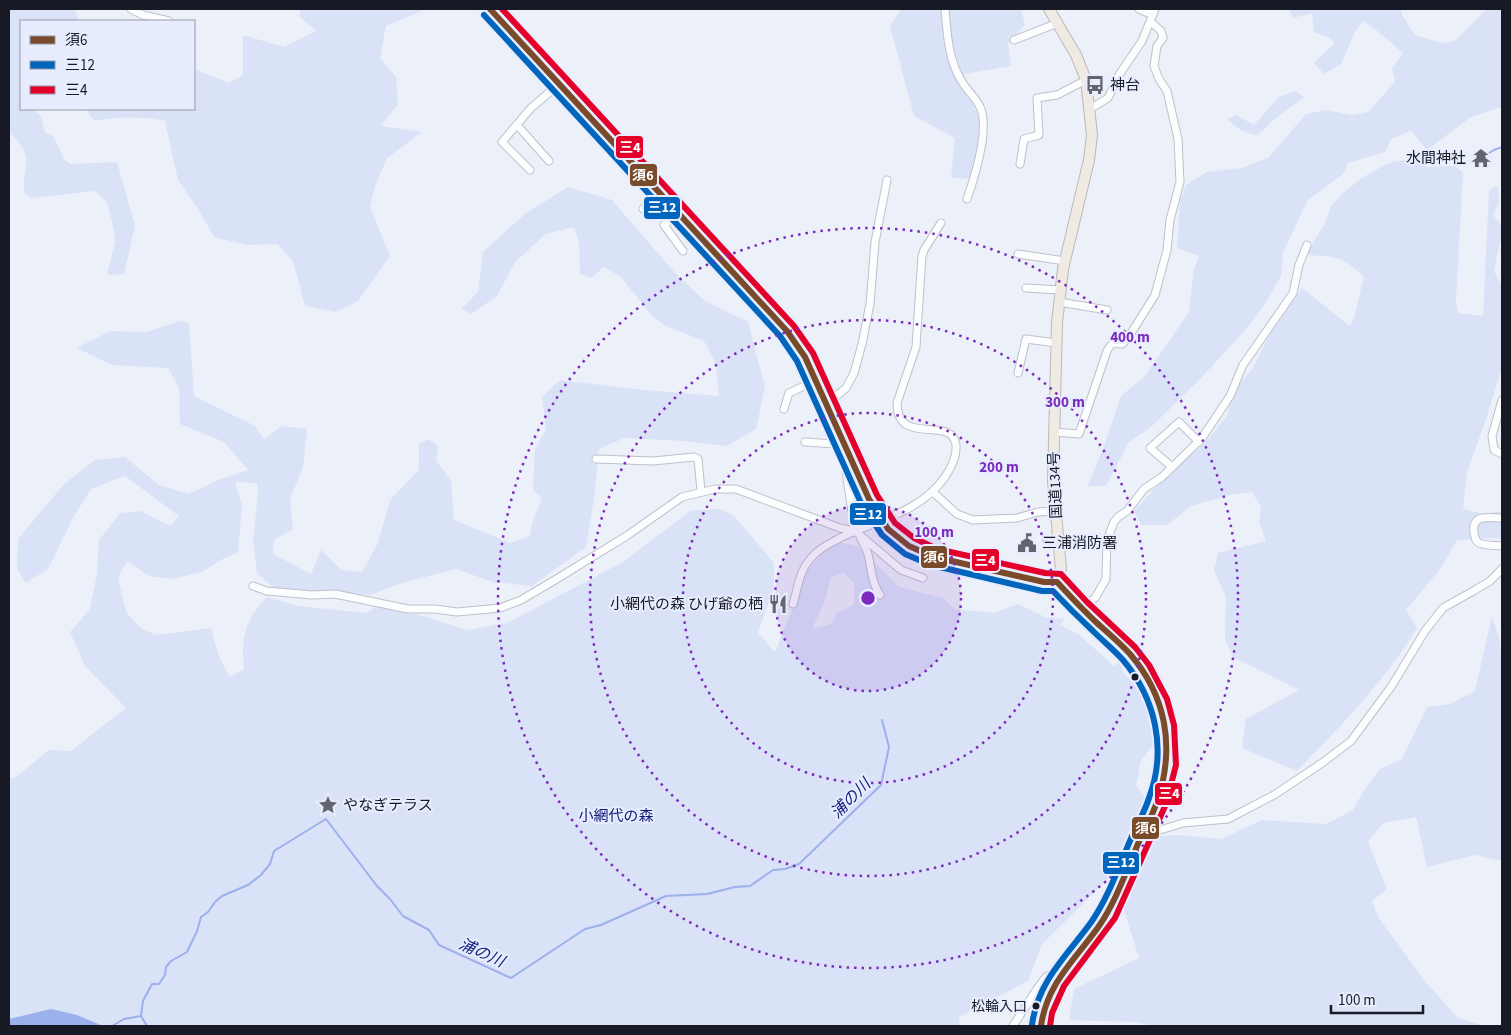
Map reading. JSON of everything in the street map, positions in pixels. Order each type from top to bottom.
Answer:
[{"type":"highway","name":"国道134号","points":[[1049,9],[1076,55],[1086,80],[1092,135],[1089,160],[1065,261],[1059,302],[1056,343],[1053,481],[1061,569],[1057,582]]},
{"type":"highway","points":[[497,11],[559,84],[787,331],[805,357],[851,459],[882,520],[898,539],[921,553],[934,557],[1044,582],[1057,582]]},
{"type":"main road","points":[[1041,1026],[1045,1005],[1064,972],[1102,923],[1158,800],[1167,764],[1167,741],[1161,708],[1149,681],[1136,662],[1057,582]]},
{"type":"street","points":[[131,9],[143,15],[165,20]]},
{"type":"street","points":[[945,9],[949,44],[956,70],[981,109],[982,116],[983,132],[979,164],[967,199]]},
{"type":"street","points":[[1054,432],[1079,434],[1106,351],[1110,344],[1122,344],[1150,305],[1155,295],[1167,250],[1170,220],[1180,182],[1178,139],[1167,91],[1159,79],[1154,66],[1157,46],[1163,38],[1161,31],[1153,15],[1139,9]]},
{"type":"street","points":[[1090,109],[1108,98],[1119,75],[1142,41],[1153,15]]},
{"type":"street","points":[[1014,40],[1058,23]]},
{"type":"street","points":[[1020,164],[1024,139],[1038,135],[1037,98],[1057,95],[1086,80]]},
{"type":"street","points":[[530,170],[502,142],[532,108],[559,84]]},
{"type":"street","points":[[517,125],[549,160]]},
{"type":"street","points":[[826,405],[846,388],[854,373],[862,344],[872,286],[875,242],[887,180]]},
{"type":"street","points":[[643,209],[661,194]]},
{"type":"street","points":[[679,213],[664,226],[683,251]]},
{"type":"street","points":[[793,604],[796,587],[808,561],[824,546],[917,504],[933,492],[952,465],[956,446],[954,438],[947,432],[907,426],[901,422],[897,412],[897,403],[916,348],[922,256],[941,223]]},
{"type":"street","points":[[1081,608],[1095,598],[1106,579],[1106,540],[1114,522],[1127,511],[1144,489],[1172,467],[1198,442],[1230,396],[1243,365],[1294,293],[1299,265],[1307,245]]},
{"type":"street","points":[[1018,254],[1065,261]]},
{"type":"street","points":[[1026,288],[1060,290]]},
{"type":"street","points":[[1059,302],[1107,310]]},
{"type":"street","points":[[1018,373],[1026,339],[1056,343]]},
{"type":"street","points":[[784,409],[789,393],[816,381]]},
{"type":"street","points":[[1502,400],[1492,436],[1494,450],[1502,454]]},
{"type":"street","points":[[1172,467],[1150,448],[1179,422],[1198,442]]},
{"type":"street","points":[[805,442],[834,444],[843,442]]},
{"type":"street","points":[[596,459],[653,462],[694,457],[698,459],[701,492]]},
{"type":"street","points":[[851,459],[846,472],[856,532],[869,555],[872,580],[880,594]]},
{"type":"street","points":[[253,586],[267,591],[312,595],[335,594],[408,609],[463,612],[500,608],[521,600],[608,548],[675,501],[715,488],[736,489],[840,528],[856,532],[901,570],[923,578]]},
{"type":"street","points":[[933,492],[957,514],[973,520],[1017,518],[1038,512],[1055,511]]},
{"type":"street","points":[[1502,518],[1479,519],[1473,528],[1475,539],[1478,543],[1502,546]]},
{"type":"street","points":[[1146,827],[1160,830],[1183,823],[1228,819],[1289,786],[1351,741],[1391,687],[1426,630],[1443,608],[1490,581],[1502,569]]},
{"type":"street","points":[[1013,1026],[1045,978],[1055,971],[1064,972]]},
{"type":"green space","points":[[9,9],[74,9],[79,20],[20,20],[20,110],[35,110],[41,117],[45,133],[53,136],[64,159],[70,164],[117,162],[135,226],[124,274],[107,274],[115,242],[107,202],[95,191],[31,198],[25,194],[26,163],[24,150],[9,132]]},
{"type":"green space","points":[[301,9],[423,9],[386,26],[380,58],[396,77],[398,104],[381,126],[422,132],[387,158],[375,186],[370,207],[390,256],[358,301],[336,312],[305,306],[293,261],[277,244],[247,245],[214,237],[178,180],[165,121],[129,118],[94,121],[87,110],[195,110],[195,69],[229,83],[243,75],[243,35],[284,47],[316,31],[299,16]]},
{"type":"green space","points":[[901,9],[1021,9],[1025,25],[1008,44],[1011,66],[964,74],[981,125],[977,179],[951,178],[955,138],[914,116],[890,26]]},
{"type":"green space","points":[[1291,9],[1401,9],[1402,15],[1415,35],[1441,43],[1455,41],[1487,9],[1502,9],[1502,107],[1471,117],[1427,150],[1411,131],[1391,139],[1385,152],[1348,163],[1343,174],[1308,200],[1283,252],[1281,276],[1265,304],[1247,328],[1202,377],[1151,427],[1129,442],[1106,486],[1088,486],[1121,396],[1145,376],[1189,312],[1194,269],[1199,256],[1177,248],[1180,202],[1186,185],[1207,172],[1242,168],[1269,157],[1306,114],[1326,110],[1352,115],[1368,112],[1395,82],[1392,68],[1403,53],[1363,21],[1356,30],[1341,64],[1324,74],[1314,63],[1335,43],[1330,38],[1314,32],[1312,13],[1293,18],[1290,12]]},
{"type":"green space","points":[[1295,91],[1304,97],[1275,119],[1258,135],[1241,130],[1227,119],[1236,115],[1254,125],[1279,97]]},
{"type":"green space","points":[[1407,160],[1420,162],[1426,167],[1455,166],[1463,173],[1456,301],[1458,313],[1483,316],[1489,190],[1498,186],[1499,203],[1493,215],[1502,226],[1502,231],[1494,271],[1502,286],[1502,368],[1467,472],[1463,509],[1485,514],[1502,511],[1502,539],[1457,540],[1441,568],[1406,610],[1417,628],[1391,667],[1361,703],[1297,771],[1242,748],[1246,719],[1299,690],[1233,657],[1225,640],[1226,596],[1214,571],[1218,553],[1266,541],[1259,522],[1261,507],[1252,492],[1229,495],[1191,506],[1167,525],[1141,525],[1134,511],[1171,471],[1204,444],[1227,416],[1234,390],[1252,369],[1269,336],[1302,288],[1350,326],[1354,318],[1364,277],[1338,258],[1306,255],[1325,223],[1331,206],[1343,193],[1362,178],[1381,167],[1393,162]]},
{"type":"green space","name":"小網代の森","points":[[568,187],[612,200],[675,273],[705,301],[748,322],[765,387],[756,429],[727,446],[684,441],[624,438],[599,449],[594,499],[586,547],[532,586],[493,582],[456,569],[402,583],[370,595],[274,588],[257,573],[253,540],[258,494],[257,483],[235,482],[242,506],[238,552],[202,572],[171,579],[149,576],[127,561],[118,578],[126,612],[141,628],[156,635],[211,628],[218,653],[230,677],[244,669],[243,648],[246,630],[253,614],[267,597],[298,606],[366,613],[376,607],[423,616],[467,630],[507,623],[623,562],[690,511],[720,509],[734,516],[774,563],[774,587],[758,633],[775,652],[808,570],[833,541],[858,546],[899,587],[943,598],[955,609],[994,613],[1018,604],[1045,617],[1065,619],[1060,625],[1078,634],[1114,666],[1119,661],[1125,675],[1143,693],[1154,744],[1140,762],[1136,785],[1145,798],[1111,876],[1042,944],[1028,981],[959,1017],[960,1026],[9,1026],[9,779],[16,777],[49,750],[71,751],[126,708],[85,666],[70,632],[90,609],[97,574],[99,540],[120,513],[140,511],[170,526],[179,516],[125,476],[91,489],[74,516],[48,569],[26,583],[17,569],[18,539],[64,484],[95,460],[125,457],[159,485],[189,494],[218,480],[248,470],[224,442],[180,424],[179,388],[168,368],[112,365],[77,348],[110,331],[146,332],[180,321],[189,323],[194,396],[255,426],[264,439],[282,426],[307,429],[303,467],[290,499],[293,529],[274,540],[273,554],[311,574],[321,550],[342,570],[362,572],[378,543],[390,500],[419,470],[419,444],[429,439],[438,446],[436,460],[451,481],[454,520],[510,543],[530,536],[533,520],[542,498],[533,490],[535,449],[546,429],[542,397],[560,380],[633,389],[719,396],[716,364],[704,341],[666,326],[653,317],[620,276],[603,267],[592,278],[580,274],[579,242],[574,227],[546,234],[515,262],[497,296],[471,314],[461,309],[478,292],[483,252],[526,213]],"holes":[[[844,573],[854,583],[854,604],[837,613],[831,624],[812,629],[825,600],[831,577]]]},
{"type":"green space","points":[[1492,616],[1499,637],[1502,663],[1502,861],[1475,855],[1427,867],[1416,817],[1383,823],[1368,842],[1387,889],[1372,901],[1378,917],[1425,981],[1458,1018],[1485,1026],[1155,1026],[1133,1022],[1069,1020],[1074,989],[1139,958],[1122,904],[1155,836],[1180,835],[1221,839],[1262,820],[1326,824],[1353,810],[1364,790],[1380,769],[1402,759],[1427,707],[1450,704],[1475,691]]},
{"type":"water","points":[[51,1009],[77,1015],[103,1026],[9,1026],[9,1019]]},
{"type":"waterway","points":[[1481,158],[1502,147]]},
{"type":"waterway","name":"浦の川","points":[[112,1026],[124,1019],[141,1016],[143,1001],[152,984],[159,984],[165,975],[166,967],[171,961],[187,952],[201,917],[208,912],[215,902],[222,896],[248,885],[261,875],[270,864],[274,851],[326,819],[377,886],[403,916],[429,930],[439,945],[511,978],[585,929],[601,925],[666,896],[707,894],[735,887],[750,886],[773,870],[785,869],[799,864],[881,785],[889,747],[882,720]]},
{"type":"waterway","points":[[141,1016],[147,1026]]},
{"type":"transit line","name":"須6","points":[[490,9],[787,331],[805,357],[869,499],[888,529],[909,546],[934,557],[1044,582],[1057,582],[1130,654],[1152,687],[1164,722],[1166,741],[1166,760],[1158,799],[1111,905],[1099,926],[1056,984],[1049,997],[1041,1026]]},
{"type":"transit line","name":"三4","points":[[502,9],[794,326],[813,353],[877,495],[895,523],[914,538],[937,549],[1045,573],[1061,574],[1087,602],[1135,647],[1149,665],[1167,699],[1174,725],[1176,765],[1166,804],[1115,918],[1064,986],[1052,1013],[1050,1026]]},
{"type":"transit line","name":"三12","points":[[484,15],[780,336],[797,361],[861,503],[882,535],[905,554],[931,565],[1042,591],[1053,591],[1123,660],[1144,691],[1155,726],[1157,744],[1157,762],[1149,798],[1104,901],[1092,921],[1047,982],[1035,1009],[1032,1025]]},
{"type":"place","name":"神台","points":[[1095,85]]},
{"type":"place","name":"水間神社","points":[[1481,158]]},
{"type":"place","name":"三浦消防署","points":[[1027,543]]},
{"type":"place","name":"小網代の森 ひげ爺の栖","points":[[778,604]]},
{"type":"place","name":"やなぎテラス","points":[[328,805]]},
{"type":"place","name":"松輪入口","points":[[1036,1006]]}]
